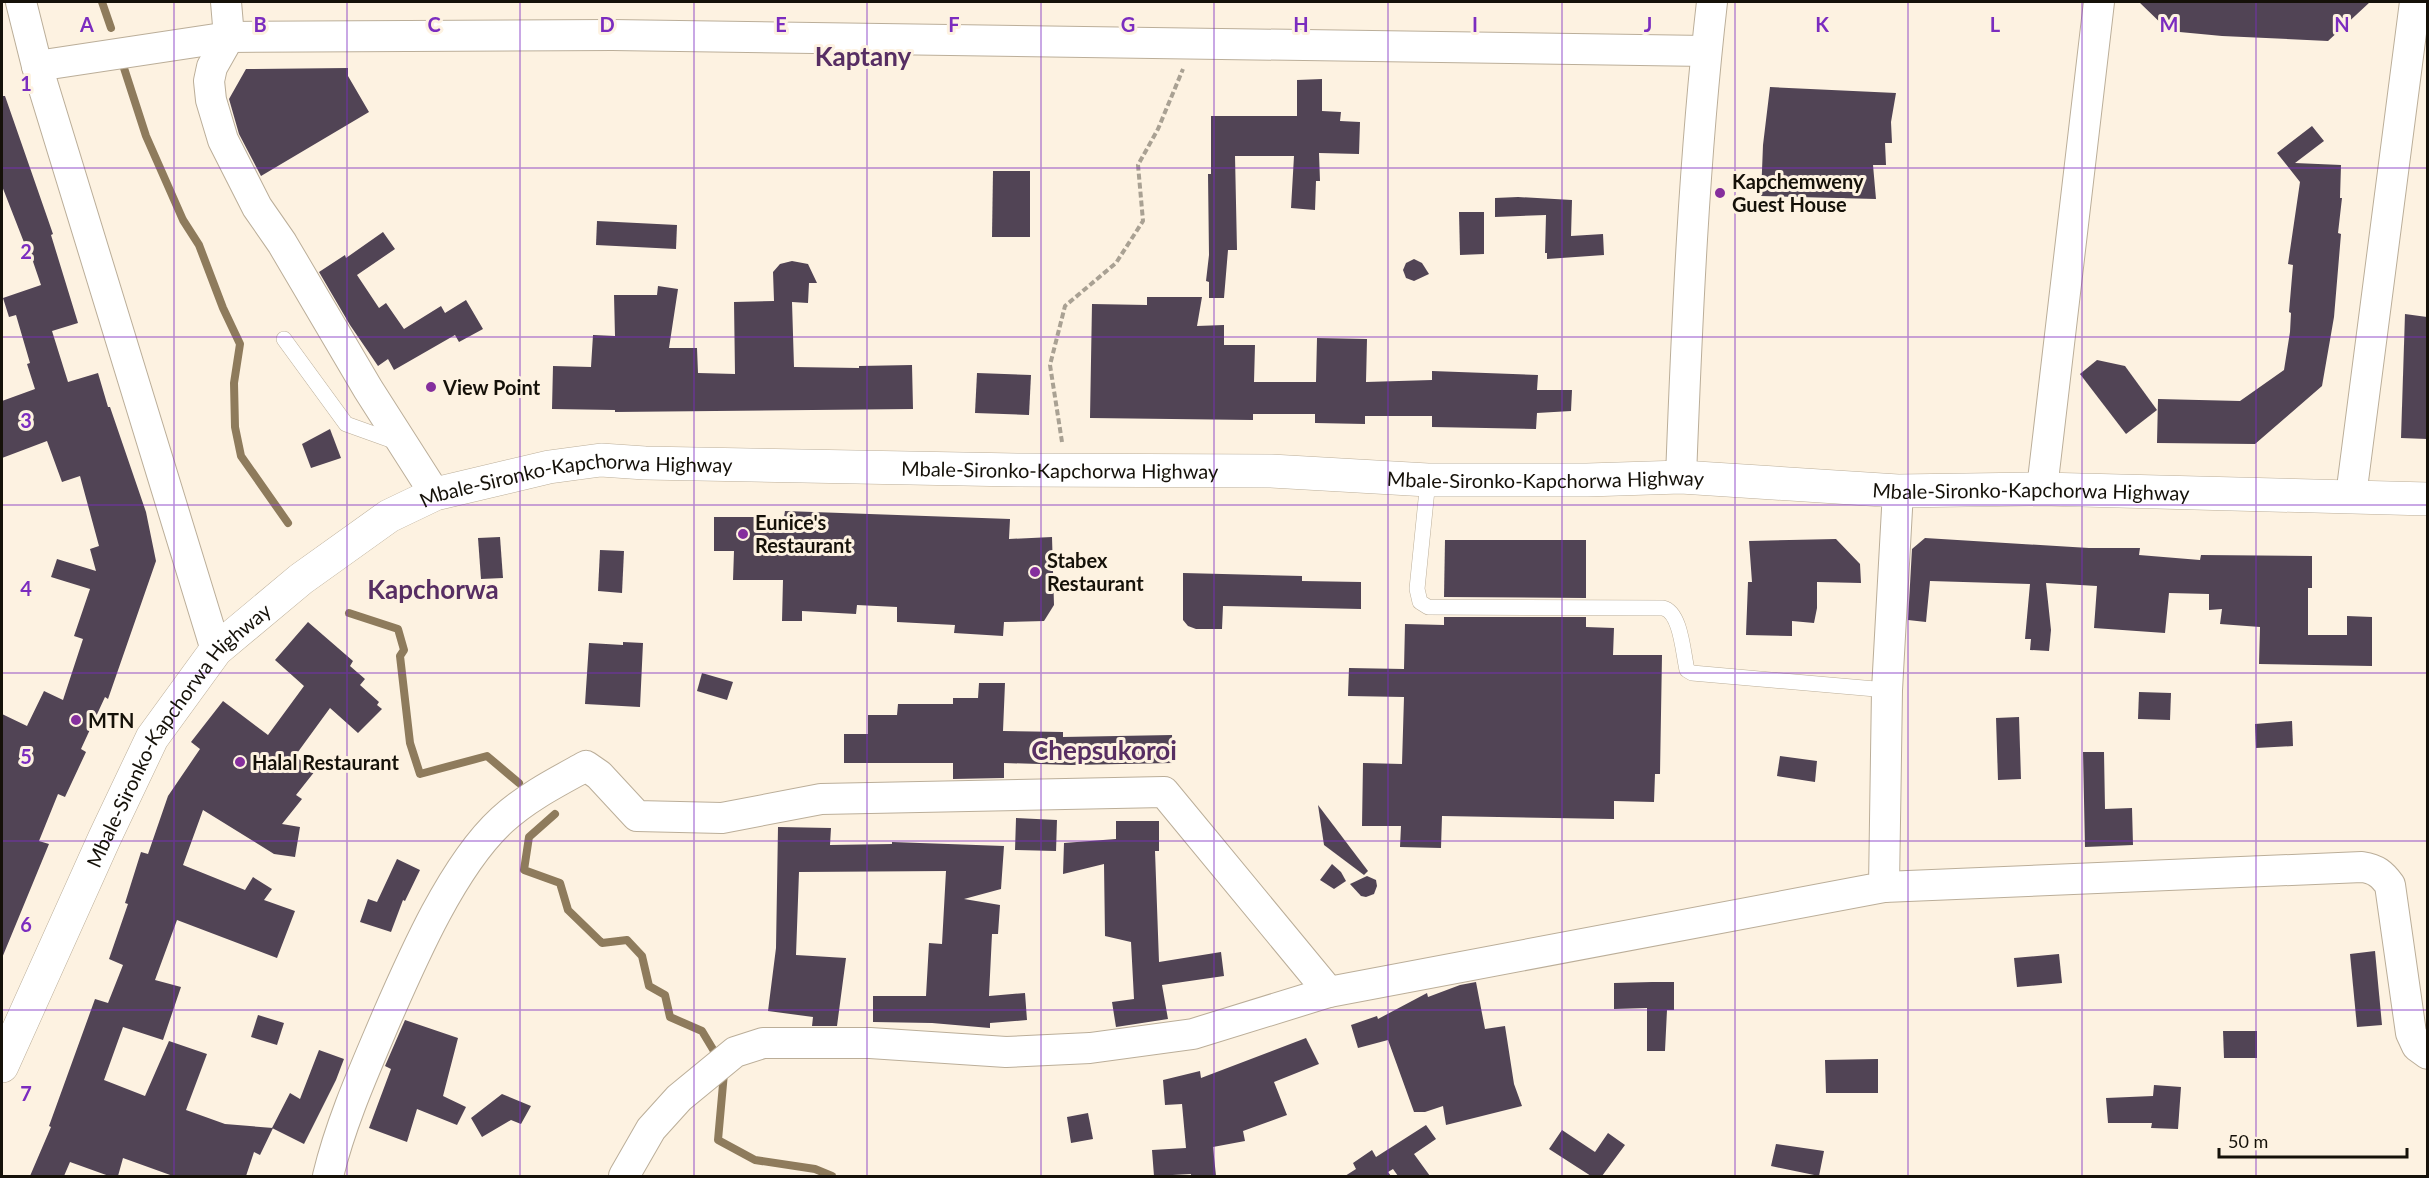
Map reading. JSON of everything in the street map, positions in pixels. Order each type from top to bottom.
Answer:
[{"type":"main road","name":"Mbale-Sironko-Kapchorwa Highway","points":[[2,1066],[100,847],[152,738],[216,650],[301,579],[389,516],[435,495],[549,467],[601,460],[805,468],[1271,471],[1428,480],[1587,480],[1681,477],[1898,491],[2042,489],[2427,499]]},
{"type":"street","points":[[21,2],[37,66],[216,650]]},
{"type":"street","points":[[226,2],[229,37],[212,67],[209,81],[211,100],[223,140],[257,207],[282,243],[435,495]]},
{"type":"street","points":[[1681,477],[1687,333],[1706,51],[1712,2]]},
{"type":"street","points":[[2042,489],[2099,2]]},
{"type":"street","points":[[2351,496],[2415,2]]},
{"type":"street","points":[[37,66],[229,37],[612,35],[1706,51]]},
{"type":"street","points":[[1884,887],[1887,690],[1898,491]]},
{"type":"street","points":[[328,1176],[355,1091],[412,960],[448,893],[483,840],[502,820],[525,802],[586,766],[599,775],[636,816],[722,818],[821,799],[1164,792],[1329,992]]},
{"type":"street","points":[[624,1176],[651,1129],[679,1098],[735,1052],[763,1043],[870,1043],[1006,1052],[1090,1048],[1193,1035],[1329,992],[1884,887],[2362,867],[2374,869],[2390,885],[2411,1033],[2417,1046],[2427,1054]]},
{"type":"lane","points":[[284,339],[346,424],[402,444]]},
{"type":"lane","points":[[1428,480],[1417,589],[1420,602],[1428,607],[1669,609],[1675,617],[1687,670],[1692,673],[1736,679],[1887,690]]},
{"type":"path","points":[[1066,470],[1050,365],[1065,306],[1116,263],[1143,221],[1138,165],[1162,119],[1184,68],[1189,45]]},
{"type":"building","points":[[2139,2],[2370,2],[2328,41],[2169,31]]},
{"type":"building","points":[[348,68],[348,76],[369,112],[261,176],[239,134],[229,99],[246,69]]},
{"type":"building","points":[[1322,79],[1322,111],[1341,112],[1340,121],[1360,122],[1359,154],[1319,153],[1320,181],[1316,181],[1315,210],[1291,208],[1294,156],[1235,156],[1237,250],[1228,250],[1224,298],[1209,298],[1209,282],[1206,281],[1209,255],[1208,174],[1211,174],[1211,116],[1297,116],[1297,80]]},
{"type":"building","points":[[1770,87],[1896,93],[1891,122],[1892,143],[1885,143],[1886,165],[1873,165],[1876,199],[1761,196],[1763,145]]},
{"type":"building","points":[[2,96],[5,96],[53,234],[51,235],[78,323],[52,331],[68,382],[98,373],[146,512],[156,561],[108,699],[105,697],[81,749],[86,752],[65,797],[58,794],[39,841],[49,844],[2,958],[2,714],[27,726],[44,691],[63,700],[83,639],[74,636],[90,589],[51,577],[57,559],[96,571],[90,549],[99,546],[80,476],[62,482],[47,441],[2,458],[2,401],[35,389],[16,315],[9,317],[3,298],[41,285],[27,244],[25,245],[2,186]]},
{"type":"building","points":[[2312,126],[2324,141],[2295,163],[2341,165],[2340,198],[2342,198],[2338,233],[2341,234],[2334,317],[2322,386],[2255,444],[2157,443],[2158,399],[2240,401],[2284,370],[2290,332],[2291,313],[2289,312],[2293,265],[2288,264],[2300,182],[2277,153]]},
{"type":"building","points":[[993,171],[1030,171],[1030,237],[992,237]]},
{"type":"building","points":[[1495,198],[1572,200],[1571,236],[1603,234],[1604,255],[1547,259],[1547,253],[1545,253],[1546,215],[1495,217]]},
{"type":"building","points":[[1459,212],[1484,212],[1484,254],[1460,255]]},
{"type":"building","points":[[597,221],[677,225],[676,249],[596,245]]},
{"type":"building","points":[[383,232],[395,249],[357,275],[379,308],[386,303],[404,329],[441,306],[445,313],[466,300],[483,329],[459,342],[455,335],[394,370],[388,359],[378,366],[350,325],[319,272],[345,255],[346,258]]},
{"type":"building","points":[[1414,259],[1422,263],[1429,274],[1414,281],[1406,278],[1403,270],[1406,263]]},
{"type":"building","points":[[792,261],[808,264],[817,283],[809,283],[808,303],[792,302],[794,367],[859,368],[859,366],[912,365],[913,409],[615,412],[615,410],[552,409],[553,366],[591,367],[593,335],[615,336],[614,295],[657,295],[658,286],[678,289],[669,348],[697,348],[698,373],[735,374],[734,302],[774,301],[773,272],[780,264]]},
{"type":"building","points":[[1147,297],[1202,297],[1197,326],[1224,325],[1224,345],[1255,345],[1254,382],[1316,382],[1317,338],[1367,339],[1366,382],[1432,380],[1432,371],[1538,375],[1537,390],[1572,390],[1571,411],[1537,413],[1536,429],[1432,427],[1432,416],[1365,416],[1365,424],[1315,423],[1315,414],[1253,414],[1253,420],[1090,418],[1092,304],[1147,305]]},
{"type":"building","points":[[2405,314],[2427,317],[2427,439],[2401,438]]},
{"type":"building","points":[[2097,360],[2125,366],[2157,410],[2126,434],[2080,374]]},
{"type":"building","points":[[977,373],[1031,375],[1029,415],[975,413]]},
{"type":"building","points":[[330,429],[341,458],[311,468],[302,444]]},
{"type":"building","points":[[785,511],[1010,519],[1009,539],[1052,537],[1054,605],[1044,621],[1004,622],[1003,636],[954,633],[955,625],[897,622],[897,607],[857,605],[856,614],[802,611],[802,621],[782,621],[783,580],[733,580],[734,551],[714,551],[714,517],[784,517]]},
{"type":"building","points":[[500,537],[503,578],[481,579],[478,538]]},
{"type":"building","points":[[1925,538],[2089,548],[2140,548],[2139,555],[2200,560],[2201,555],[2312,556],[2312,588],[2308,588],[2308,635],[2347,635],[2347,616],[2372,617],[2372,666],[2259,664],[2260,627],[2220,624],[2222,609],[2209,610],[2209,594],[2169,593],[2165,633],[2094,628],[2097,586],[2046,583],[2051,630],[2049,651],[2030,650],[2031,639],[2025,639],[2030,584],[1930,581],[1926,622],[1908,620],[1912,549]]},
{"type":"building","points":[[1836,539],[1860,564],[1861,583],[1817,582],[1817,608],[1814,623],[1792,621],[1792,636],[1746,635],[1748,582],[1752,582],[1749,541]]},
{"type":"building","points":[[1445,540],[1586,540],[1586,598],[1444,597]]},
{"type":"building","points":[[600,550],[624,551],[622,593],[598,591]]},
{"type":"building","points":[[1183,573],[1302,576],[1302,581],[1361,582],[1361,609],[1223,606],[1222,629],[1196,629],[1188,626],[1183,620]]},
{"type":"building","points":[[1444,617],[1586,617],[1586,627],[1614,628],[1613,655],[1662,655],[1660,774],[1655,774],[1654,802],[1614,801],[1614,819],[1442,816],[1441,848],[1400,847],[1401,826],[1362,826],[1363,763],[1402,764],[1404,697],[1348,696],[1349,668],[1404,669],[1405,624],[1444,625]]},
{"type":"building","points":[[308,622],[353,661],[350,666],[365,679],[360,685],[379,702],[377,705],[382,709],[358,733],[330,708],[295,756],[315,771],[296,795],[302,799],[282,824],[300,827],[295,857],[274,854],[203,810],[183,865],[245,890],[253,877],[272,889],[264,900],[295,911],[277,958],[177,920],[155,980],[181,987],[163,1040],[123,1027],[104,1080],[145,1096],[169,1041],[207,1054],[186,1110],[225,1124],[273,1128],[260,1155],[254,1152],[246,1176],[173,1176],[123,1158],[118,1176],[109,1176],[70,1162],[64,1176],[30,1176],[51,1127],[49,1126],[95,999],[108,1003],[123,965],[109,959],[128,904],[125,903],[141,852],[148,854],[168,796],[200,749],[191,742],[223,701],[268,735],[304,686],[275,660]]},
{"type":"building","points":[[623,642],[643,643],[640,707],[585,704],[589,643],[623,645]]},
{"type":"building","points":[[702,673],[733,682],[727,700],[697,691]]},
{"type":"building","points":[[979,683],[1005,683],[1003,731],[1063,732],[1063,737],[1172,735],[1173,763],[1071,765],[1004,763],[1004,778],[953,779],[953,763],[844,763],[844,734],[868,734],[868,715],[897,715],[898,704],[953,704],[953,698],[978,698]]},
{"type":"building","points":[[2139,692],[2171,693],[2170,720],[2138,719]]},
{"type":"building","points":[[2019,717],[2021,779],[1998,780],[1996,718]]},
{"type":"building","points":[[2292,721],[2293,746],[2256,748],[2255,724]]},
{"type":"building","points":[[2083,752],[2104,752],[2105,809],[2132,808],[2133,845],[2085,847]]},
{"type":"building","points":[[1780,756],[1817,761],[1815,782],[1777,776]]},
{"type":"building","points":[[1318,805],[1368,871],[1364,875],[1324,845]]},
{"type":"building","points":[[1016,818],[1057,820],[1056,851],[1015,850]]},
{"type":"building","points":[[1116,821],[1159,821],[1159,851],[1155,851],[1159,962],[1221,952],[1224,976],[1162,985],[1168,1019],[1116,1027],[1112,1002],[1134,999],[1131,942],[1105,936],[1104,864],[1063,874],[1064,843],[1116,839]]},
{"type":"building","points":[[778,827],[831,828],[830,845],[892,844],[892,842],[1004,846],[1001,889],[964,899],[1000,905],[998,934],[992,934],[989,996],[1025,993],[1027,1020],[990,1023],[990,1028],[932,1023],[873,1022],[873,996],[926,996],[929,943],[942,944],[946,871],[799,872],[796,955],[846,958],[837,1026],[812,1026],[813,1017],[768,1011],[776,948]]},
{"type":"building","points":[[397,859],[420,870],[405,901],[403,900],[391,932],[360,922],[368,899],[377,902]]},
{"type":"building","points":[[1332,864],[1341,872],[1346,881],[1334,889],[1320,880]]},
{"type":"building","points":[[1367,876],[1376,880],[1377,886],[1374,894],[1366,897],[1361,896],[1350,884]]},
{"type":"building","points":[[2375,951],[2382,1025],[2357,1027],[2350,954]]},
{"type":"building","points":[[2059,954],[2062,983],[2017,987],[2014,958]]},
{"type":"building","points":[[1476,982],[1485,1029],[1505,1026],[1514,1084],[1522,1106],[1446,1125],[1443,1106],[1425,1112],[1414,1112],[1388,1040],[1358,1048],[1351,1025],[1377,1016],[1378,1019],[1427,993],[1428,997],[1460,985]]},
{"type":"building","points":[[1674,982],[1674,1010],[1667,1010],[1665,1051],[1647,1051],[1647,1008],[1614,1009],[1614,983]]},
{"type":"building","points":[[258,1015],[284,1023],[277,1045],[251,1037]]},
{"type":"building","points":[[405,1020],[458,1038],[443,1096],[466,1107],[457,1125],[417,1109],[407,1142],[369,1128],[391,1069],[385,1066]]},
{"type":"building","points":[[2223,1031],[2257,1031],[2257,1058],[2224,1058]]},
{"type":"building","points":[[1306,1038],[1319,1064],[1274,1082],[1287,1115],[1243,1131],[1245,1141],[1213,1147],[1216,1176],[1191,1176],[1191,1174],[1154,1176],[1152,1150],[1186,1148],[1182,1104],[1165,1105],[1163,1080],[1200,1071],[1201,1078]]},
{"type":"building","points":[[319,1050],[344,1059],[304,1144],[272,1128],[290,1093],[300,1099]]},
{"type":"building","points":[[1878,1059],[1878,1093],[1826,1093],[1825,1060]]},
{"type":"building","points":[[2154,1085],[2181,1087],[2178,1129],[2151,1128],[2152,1123],[2108,1123],[2106,1098],[2153,1096]]},
{"type":"building","points":[[502,1094],[531,1106],[521,1124],[511,1120],[482,1137],[471,1118]]},
{"type":"building","points":[[1088,1113],[1093,1139],[1071,1143],[1067,1117]]},
{"type":"building","points":[[1426,1125],[1436,1139],[1414,1154],[1430,1176],[1398,1176],[1393,1169],[1388,1172],[1391,1176],[1345,1176],[1356,1169],[1353,1163],[1372,1150],[1376,1157]]},
{"type":"building","points":[[1562,1130],[1595,1152],[1608,1133],[1625,1145],[1602,1176],[1591,1176],[1549,1149]]},
{"type":"building","points":[[1776,1144],[1824,1151],[1819,1176],[1771,1166]]},
{"type":"waterway","points":[[102,2],[111,28]]},
{"type":"waterway","points":[[123,65],[146,136],[183,220],[199,245],[223,308],[240,344],[234,383],[235,427],[241,456],[288,523]]},
{"type":"waterway","points":[[349,613],[398,629],[404,650],[400,656],[410,743],[420,774],[487,756],[519,783]]},
{"type":"waterway","points":[[555,814],[529,837],[524,870],[560,883],[568,910],[602,943],[627,940],[642,956],[649,986],[665,995],[670,1017],[702,1031],[717,1056]]},
{"type":"waterway","points":[[724,1073],[718,1140],[755,1160],[815,1169],[832,1176]]},
{"type":"place","name":"Kapchemweny Guest House","points":[[1720,193]]},
{"type":"place","name":"View Point","points":[[431,387]]},
{"type":"place","name":"Eunice's Restaurant","points":[[743,534]]},
{"type":"place","name":"Stabex Restaurant","points":[[1035,572]]},
{"type":"place","name":"MTN","points":[[76,720]]},
{"type":"place","name":"Halal Restaurant","points":[[240,762]]},
{"type":"district","name":"Kaptany","points":[[863,56]]},
{"type":"district","name":"Kapchorwa","points":[[433,589]]},
{"type":"district","name":"Chepsukoroi","points":[[1104,750]]}]
